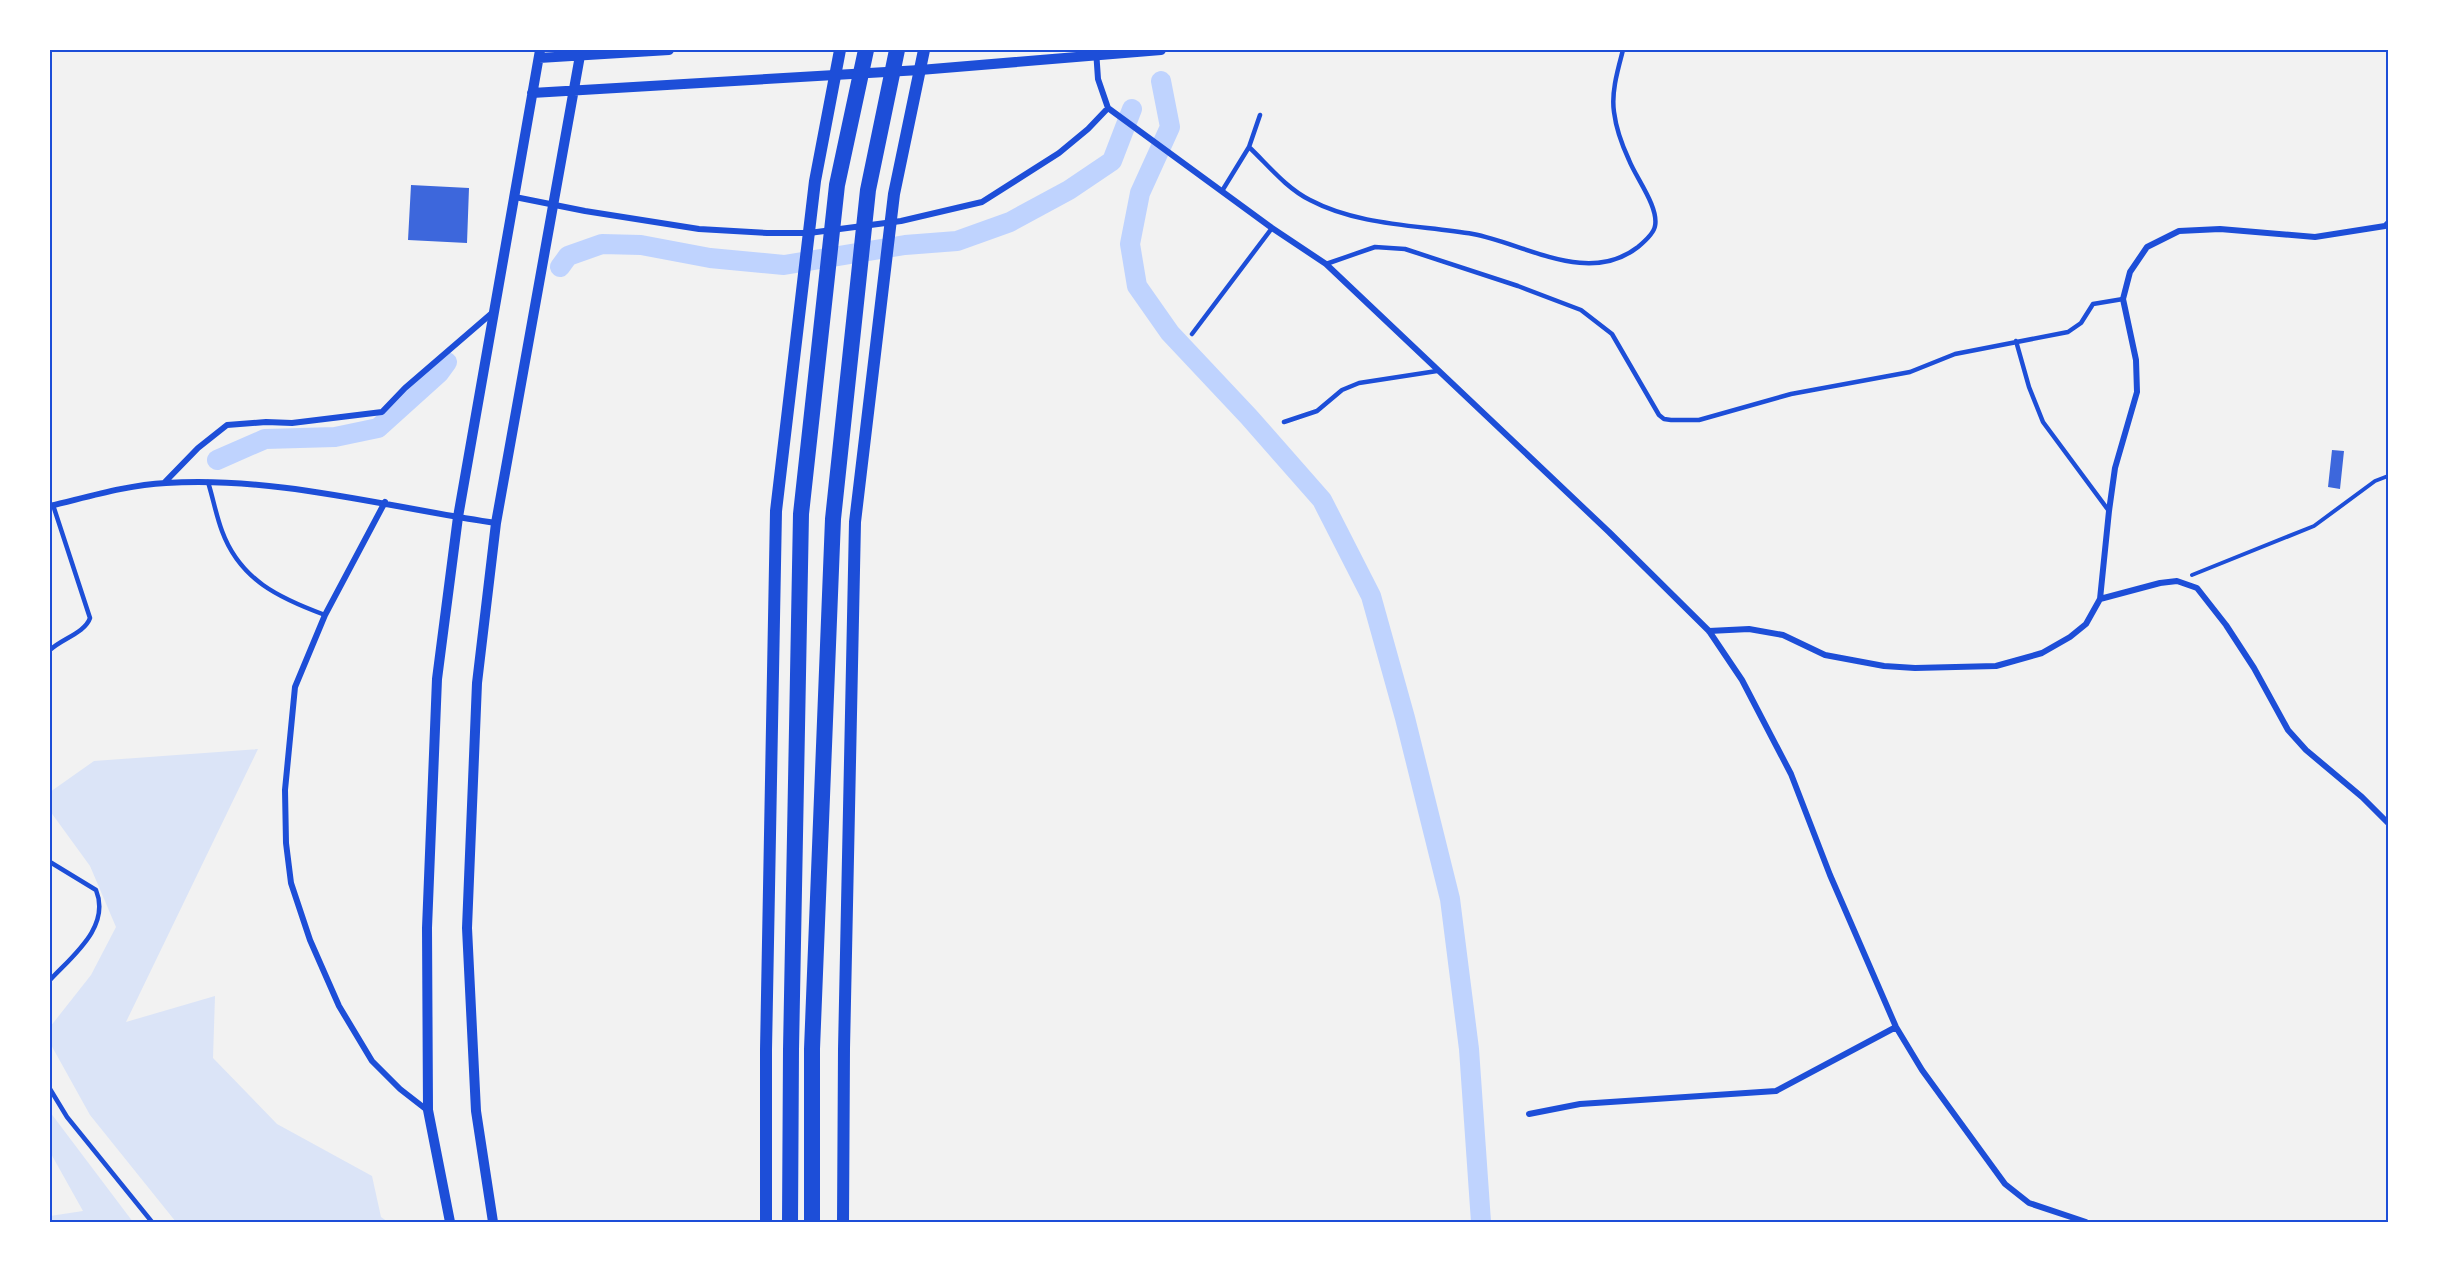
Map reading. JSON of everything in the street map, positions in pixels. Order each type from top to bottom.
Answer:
[{"type":"highway","points":[[790,1222],[790,1050],[801,514],[837,185],[866,50]]},
{"type":"highway","points":[[812,1222],[812,1049],[832,519],[868,190],[897,50]]},
{"type":"main road","points":[[766,1222],[766,1038],[776,511],[815,181],[840,50]]},
{"type":"main road","points":[[843,1222],[844,1037],[855,522],[894,194],[924,50]]},
{"type":"street","points":[[450,1222],[428,1110],[427,928],[437,679],[458,517],[515,197],[531,93],[539,54],[669,50]]},
{"type":"street","points":[[531,93],[920,70],[1096,52],[1161,50]]},
{"type":"street","points":[[1096,52],[1098,79],[1108,108],[1272,228],[1326,264],[1609,532],[1709,631],[1742,680],[1791,774],[1830,875],[1896,1027],[1922,1070],[2005,1184],[2030,1203],[2086,1222]]},
{"type":"street","points":[[493,1222],[476,1111],[467,928],[477,683],[496,523],[581,53]]},
{"type":"street","points":[[515,197],[699,229],[767,233],[808,239],[890,228],[981,202],[1059,153],[1088,129],[1108,108]]},
{"type":"street","points":[[1709,631],[1749,629],[1783,635],[1825,655],[1884,666],[1956,668],[1996,666],[2042,653],[2070,638],[2086,624],[2100,599],[2115,468],[2137,392],[2136,360],[2123,299],[2130,272],[2148,247],[2179,231],[2220,229],[2315,237],[2385,226],[2388,222]]},
{"type":"street","points":[[164,483],[198,448],[227,425],[292,423],[382,412],[405,388],[495,311]]},
{"type":"street","points":[[51,505],[127,488],[164,483],[249,483],[385,502],[496,523]]},
{"type":"street","points":[[385,502],[325,615],[295,687],[285,790],[286,843],[291,883],[310,940],[339,1006],[372,1061],[400,1089],[428,1110]]},
{"type":"street","points":[[2100,599],[2160,583],[2177,581],[2197,588],[2226,625],[2254,668],[2288,730],[2306,750],[2362,797],[2388,823]]},
{"type":"street","points":[[1528,1114],[1580,1104],[1776,1090],[1896,1027]]},
{"type":"lane","points":[[1248,147],[1294,191],[1311,201],[1366,219],[1481,236],[1555,260],[1588,263],[1617,259],[1629,254],[1644,243],[1655,228],[1655,211],[1629,160],[1614,111],[1616,80],[1623,50]]},
{"type":"lane","points":[[1222,191],[1248,147],[1260,115]]},
{"type":"lane","points":[[1192,334],[1272,228]]},
{"type":"lane","points":[[1326,264],[1375,247],[1405,249],[1518,286],[1581,310],[1612,334],[1659,415],[1671,420],[1699,420],[1791,394],[1910,372],[1955,354],[2068,332],[2081,323],[2093,304],[2123,299]]},
{"type":"lane","points":[[2016,341],[2029,387],[2043,422],[2109,511]]},
{"type":"lane","points":[[1284,422],[1317,411],[1342,390],[1359,383],[1437,371]]},
{"type":"lane","points":[[208,482],[222,531],[232,554],[242,567],[260,584],[287,601],[325,615]]},
{"type":"lane","points":[[50,650],[88,624],[90,618],[51,505]]},
{"type":"lane","points":[[50,862],[96,890],[100,898],[100,910],[93,933],[50,980]]},
{"type":"lane","points":[[50,1089],[67,1117],[152,1222]]},
{"type":"path","points":[[2177,581],[2314,526],[2375,481],[2388,476]]},
{"type":"shaded area","points":[[258,749],[126,1022],[215,996],[213,1058],[277,1124],[372,1176],[381,1217],[388,1222],[176,1222],[90,1115],[50,1043],[50,1027],[91,975],[116,927],[90,866],[50,811],[50,792],[94,761]]},
{"type":"shaded area","points":[[50,1112],[133,1222],[50,1222],[50,1216],[83,1211],[50,1152]]},
{"type":"building","points":[[411,185],[469,188],[467,243],[408,240]]},
{"type":"building","points":[[2332,450],[2344,451],[2340,489],[2328,487]]},
{"type":"waterway","points":[[1161,81],[1170,127],[1140,193],[1130,244],[1137,286],[1170,333],[1249,417],[1322,500],[1371,596],[1405,718],[1450,899],[1469,1049],[1481,1222]]},
{"type":"waterway","points":[[560,267],[568,256],[602,244],[641,245],[710,258],[784,265],[905,245],[957,241],[1010,222],[1069,190],[1112,161],[1132,109]]},
{"type":"waterway","points":[[217,460],[265,439],[335,437],[378,428],[439,373],[447,362]]}]
